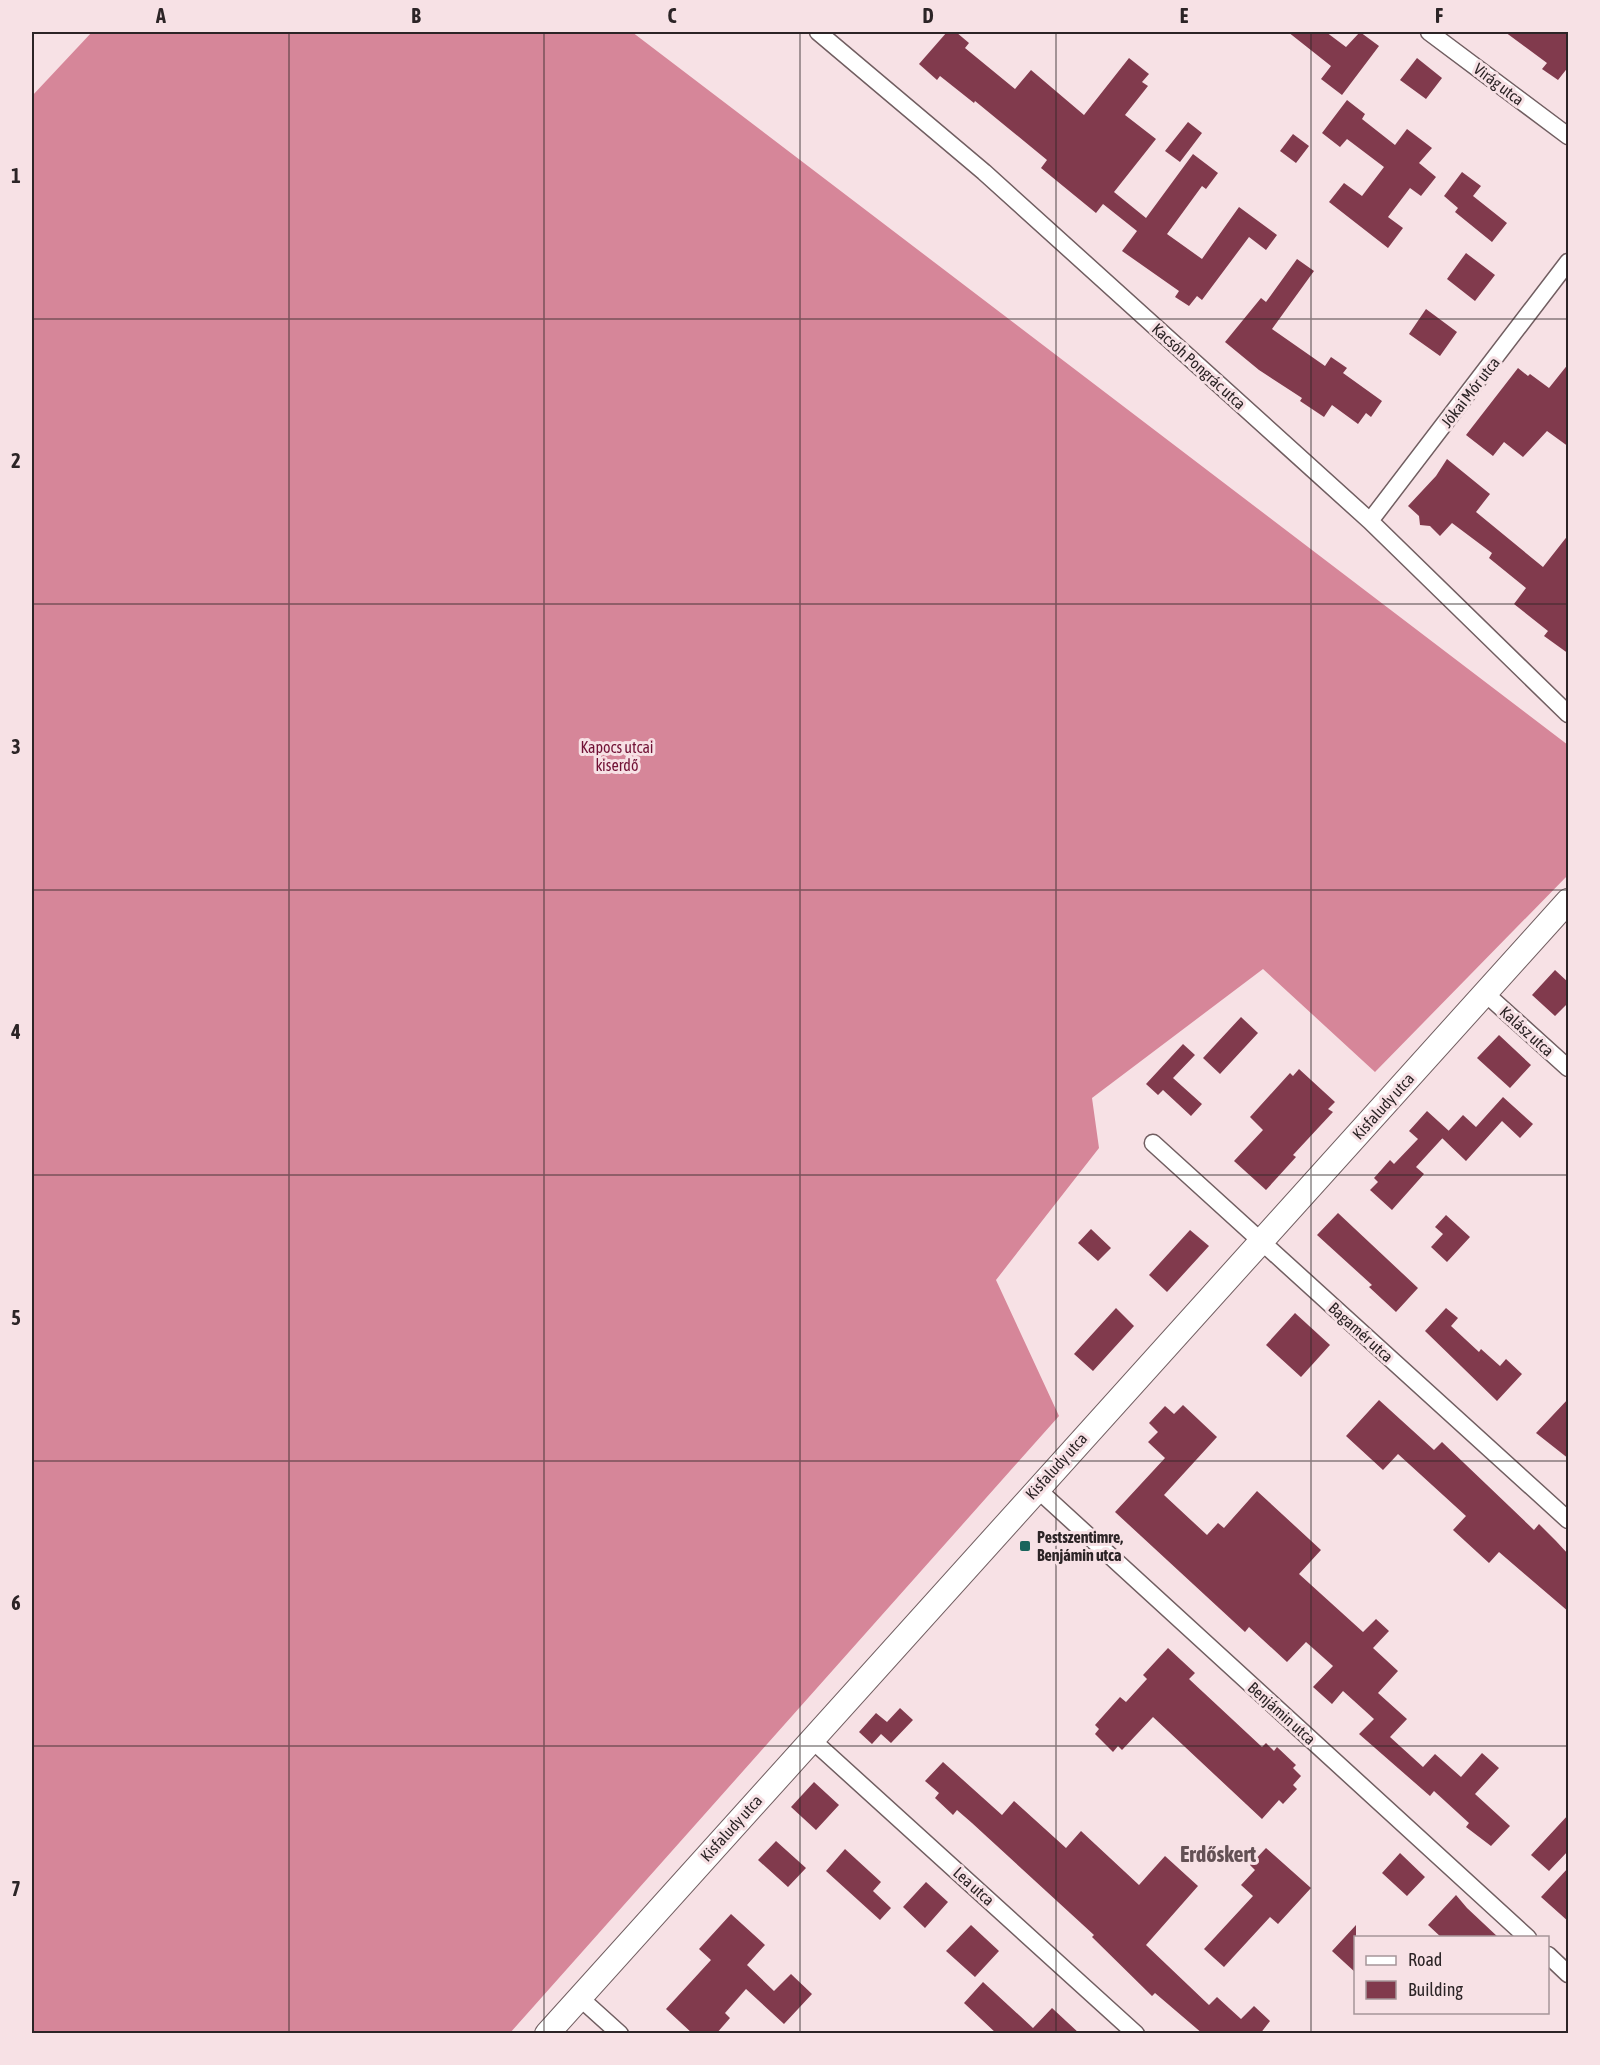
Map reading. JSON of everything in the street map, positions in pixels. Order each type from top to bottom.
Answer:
[{"type":"street","name":"Kacsóh Pongrác utca","points":[[818,32],[984,172],[1370,521],[1569,714]]},
{"type":"street","name":"Virág utca","points":[[1430,32],[1569,136]]},
{"type":"street","name":"Jókai Mór utca","points":[[1370,521],[1569,262]]},
{"type":"street","name":"Kisfaludy utca","points":[[547,2034],[900,1644],[1036,1488],[1569,902]]},
{"type":"street","name":"Kalász utca","points":[[1485,993],[1569,1068]]},
{"type":"street","name":"Bagamér utca","points":[[1154,1143],[1569,1520]]},
{"type":"street","name":"Benjámin utca","points":[[1036,1488],[1526,1936]]},
{"type":"street","name":"Lea utca","points":[[812,1739],[1136,2034]]},
{"type":"street","points":[[1549,1956],[1569,1974]]},
{"type":"street","points":[[579,1997],[620,2034]]},
{"type":"green space","name":"Kapocs utcai kiserdő","points":[[92,32],[632,32],[1568,745],[1568,875],[1375,1072],[1263,969],[1092,1098],[1099,1148],[996,1280],[1059,1416],[510,2033],[32,2033],[32,96]]},
{"type":"building","points":[[947,32],[956,32],[969,43],[965,48],[1015,89],[1031,70],[1084,115],[1129,58],[1149,74],[1142,82],[1148,86],[1125,115],[1156,139],[1114,192],[1146,218],[1193,154],[1218,173],[1206,189],[1202,186],[1167,234],[1202,259],[1239,207],[1277,235],[1266,250],[1249,237],[1202,300],[1197,296],[1189,306],[1175,297],[1179,291],[1122,251],[1137,231],[1103,204],[1096,213],[1041,168],[1047,160],[975,101],[974,103],[940,76],[937,80],[919,64]]},
{"type":"building","points":[[1288,32],[1326,32],[1346,47],[1360,32],[1379,46],[1342,95],[1321,79],[1331,66]]},
{"type":"building","points":[[1505,32],[1563,32],[1569,36],[1569,66],[1558,80],[1542,69],[1547,63]]},
{"type":"building","points":[[1417,58],[1442,78],[1426,99],[1400,80]]},
{"type":"building","points":[[1347,100],[1365,114],[1362,119],[1395,145],[1407,129],[1432,148],[1419,163],[1436,177],[1421,196],[1410,188],[1388,217],[1403,228],[1388,248],[1329,202],[1344,183],[1362,196],[1384,167],[1347,139],[1340,147],[1322,133]]},
{"type":"building","points":[[1188,122],[1202,133],[1180,162],[1165,151]]},
{"type":"building","points":[[1293,134],[1309,146],[1296,163],[1280,151]]},
{"type":"building","points":[[1462,172],[1481,186],[1473,196],[1507,223],[1492,242],[1455,212],[1458,208],[1444,196]]},
{"type":"building","points":[[1466,253],[1495,275],[1475,301],[1447,279]]},
{"type":"building","points":[[1297,259],[1314,271],[1272,329],[1325,366],[1331,357],[1347,368],[1343,373],[1382,401],[1371,417],[1366,413],[1358,424],[1332,405],[1324,417],[1300,401],[1302,398],[1259,370],[1225,342],[1261,298],[1266,302]]},
{"type":"building","points":[[1426,309],[1457,332],[1440,356],[1409,334]]},
{"type":"building","points":[[1569,363],[1569,447],[1547,431],[1523,457],[1504,442],[1493,456],[1466,435],[1518,368],[1549,388]]},
{"type":"building","points":[[1447,459],[1490,494],[1476,512],[1543,567],[1569,534],[1569,654],[1544,636],[1548,631],[1514,604],[1526,588],[1489,558],[1492,553],[1452,523],[1440,536],[1430,526],[1420,525],[1419,516],[1408,506],[1436,476]]},
{"type":"building","points":[[1555,970],[1569,983],[1569,1002],[1555,1016],[1532,995]]},
{"type":"building","points":[[1241,1017],[1258,1033],[1220,1074],[1203,1058]]},
{"type":"building","points":[[1499,1035],[1531,1065],[1510,1088],[1477,1058]]},
{"type":"building","points":[[1183,1044],[1195,1055],[1173,1078],[1202,1104],[1191,1116],[1163,1090],[1158,1095],[1146,1084]]},
{"type":"building","points":[[1299,1069],[1335,1102],[1328,1109],[1333,1112],[1293,1155],[1296,1157],[1266,1190],[1234,1161],[1263,1130],[1250,1117],[1290,1073],[1293,1076]]},
{"type":"building","points":[[1503,1097],[1533,1124],[1520,1138],[1502,1121],[1466,1161],[1442,1138],[1463,1115],[1476,1127]]},
{"type":"building","points":[[1427,1111],[1449,1131],[1416,1167],[1424,1174],[1392,1210],[1370,1190],[1378,1182],[1374,1178],[1390,1160],[1394,1164],[1418,1139],[1409,1131]]},
{"type":"building","points":[[1338,1213],[1418,1288],[1396,1312],[1369,1287],[1372,1285],[1317,1235]]},
{"type":"building","points":[[1446,1215],[1470,1237],[1447,1262],[1431,1247],[1443,1234],[1435,1227]]},
{"type":"building","points":[[1091,1229],[1111,1248],[1098,1261],[1078,1243]]},
{"type":"building","points":[[1190,1230],[1209,1246],[1167,1292],[1149,1275]]},
{"type":"building","points":[[1116,1308],[1134,1326],[1093,1371],[1074,1354]]},
{"type":"building","points":[[1446,1308],[1458,1318],[1451,1326],[1479,1352],[1481,1349],[1500,1366],[1506,1359],[1522,1374],[1497,1401],[1425,1331]]},
{"type":"building","points":[[1295,1313],[1330,1345],[1301,1377],[1266,1345]]},
{"type":"building","points":[[1569,1398],[1569,1459],[1536,1433]]},
{"type":"building","points":[[1379,1400],[1434,1450],[1442,1442],[1534,1530],[1539,1524],[1569,1555],[1569,1612],[1499,1552],[1489,1563],[1453,1530],[1466,1516],[1398,1454],[1383,1470],[1346,1436]]},
{"type":"building","points":[[1183,1405],[1217,1437],[1164,1495],[1207,1535],[1218,1523],[1224,1528],[1257,1491],[1321,1550],[1299,1574],[1363,1632],[1376,1619],[1389,1631],[1373,1648],[1398,1671],[1378,1693],[1407,1719],[1390,1737],[1423,1767],[1435,1754],[1461,1777],[1482,1753],[1499,1768],[1475,1794],[1510,1826],[1491,1846],[1466,1827],[1469,1823],[1434,1791],[1430,1796],[1359,1734],[1374,1719],[1343,1691],[1332,1704],[1313,1687],[1333,1666],[1306,1642],[1287,1662],[1249,1627],[1245,1632],[1115,1512],[1165,1458],[1148,1442],[1158,1432],[1149,1423],[1165,1406],[1174,1414]]},
{"type":"building","points":[[1168,1648],[1195,1673],[1189,1679],[1262,1747],[1266,1743],[1274,1751],[1277,1747],[1296,1765],[1293,1768],[1301,1776],[1293,1785],[1297,1789],[1283,1804],[1279,1800],[1262,1819],[1153,1717],[1122,1750],[1118,1746],[1113,1752],[1095,1734],[1099,1729],[1095,1725],[1120,1697],[1126,1702],[1147,1679],[1143,1675]]},
{"type":"building","points":[[900,1708],[913,1720],[891,1743],[881,1734],[872,1744],[859,1732],[876,1713],[887,1722]]},
{"type":"building","points":[[943,1762],[1002,1815],[1014,1801],[1066,1848],[1081,1831],[1139,1885],[1165,1856],[1198,1886],[1146,1945],[1209,2005],[1217,1997],[1241,2019],[1254,2006],[1270,2021],[1260,2034],[1203,2034],[1155,1993],[1152,1996],[1092,1937],[1094,1935],[972,1823],[957,1810],[953,1815],[935,1798],[939,1793],[925,1781]]},
{"type":"building","points":[[814,1782],[839,1805],[816,1830],[791,1807]]},
{"type":"building","points":[[1569,1814],[1569,1850],[1549,1871],[1531,1855]]},
{"type":"building","points":[[776,1841],[806,1868],[788,1887],[758,1860]]},
{"type":"building","points":[[1266,1848],[1311,1888],[1278,1924],[1270,1917],[1224,1967],[1204,1949],[1253,1896],[1241,1885],[1255,1870],[1250,1865]]},
{"type":"building","points":[[845,1849],[881,1882],[873,1891],[891,1908],[880,1920],[826,1871]]},
{"type":"building","points":[[1400,1853],[1425,1877],[1407,1896],[1382,1873]]},
{"type":"building","points":[[1569,1867],[1569,1922],[1541,1897]]},
{"type":"building","points":[[926,1882],[948,1902],[925,1928],[903,1907]]},
{"type":"building","points":[[1456,1895],[1497,1936],[1440,1936],[1428,1925]]},
{"type":"building","points":[[731,1914],[765,1945],[747,1965],[774,1991],[791,1974],[812,1994],[784,2024],[746,1989],[725,2013],[730,2018],[716,2034],[693,2034],[666,2009],[711,1960],[699,1949]]},
{"type":"building","points":[[971,1925],[999,1951],[975,1977],[946,1951]]},
{"type":"building","points":[[1356,1925],[1354,1971],[1332,1951]]},
{"type":"building","points":[[983,1982],[1033,2028],[1052,2008],[1080,2034],[997,2034],[964,2003]]},
{"type":"place","name":"Pestszentimre, Benjámin utca","points":[[1025,1546]]},
{"type":"district","name":"Erdőskert","points":[[1218,1854]]}]
